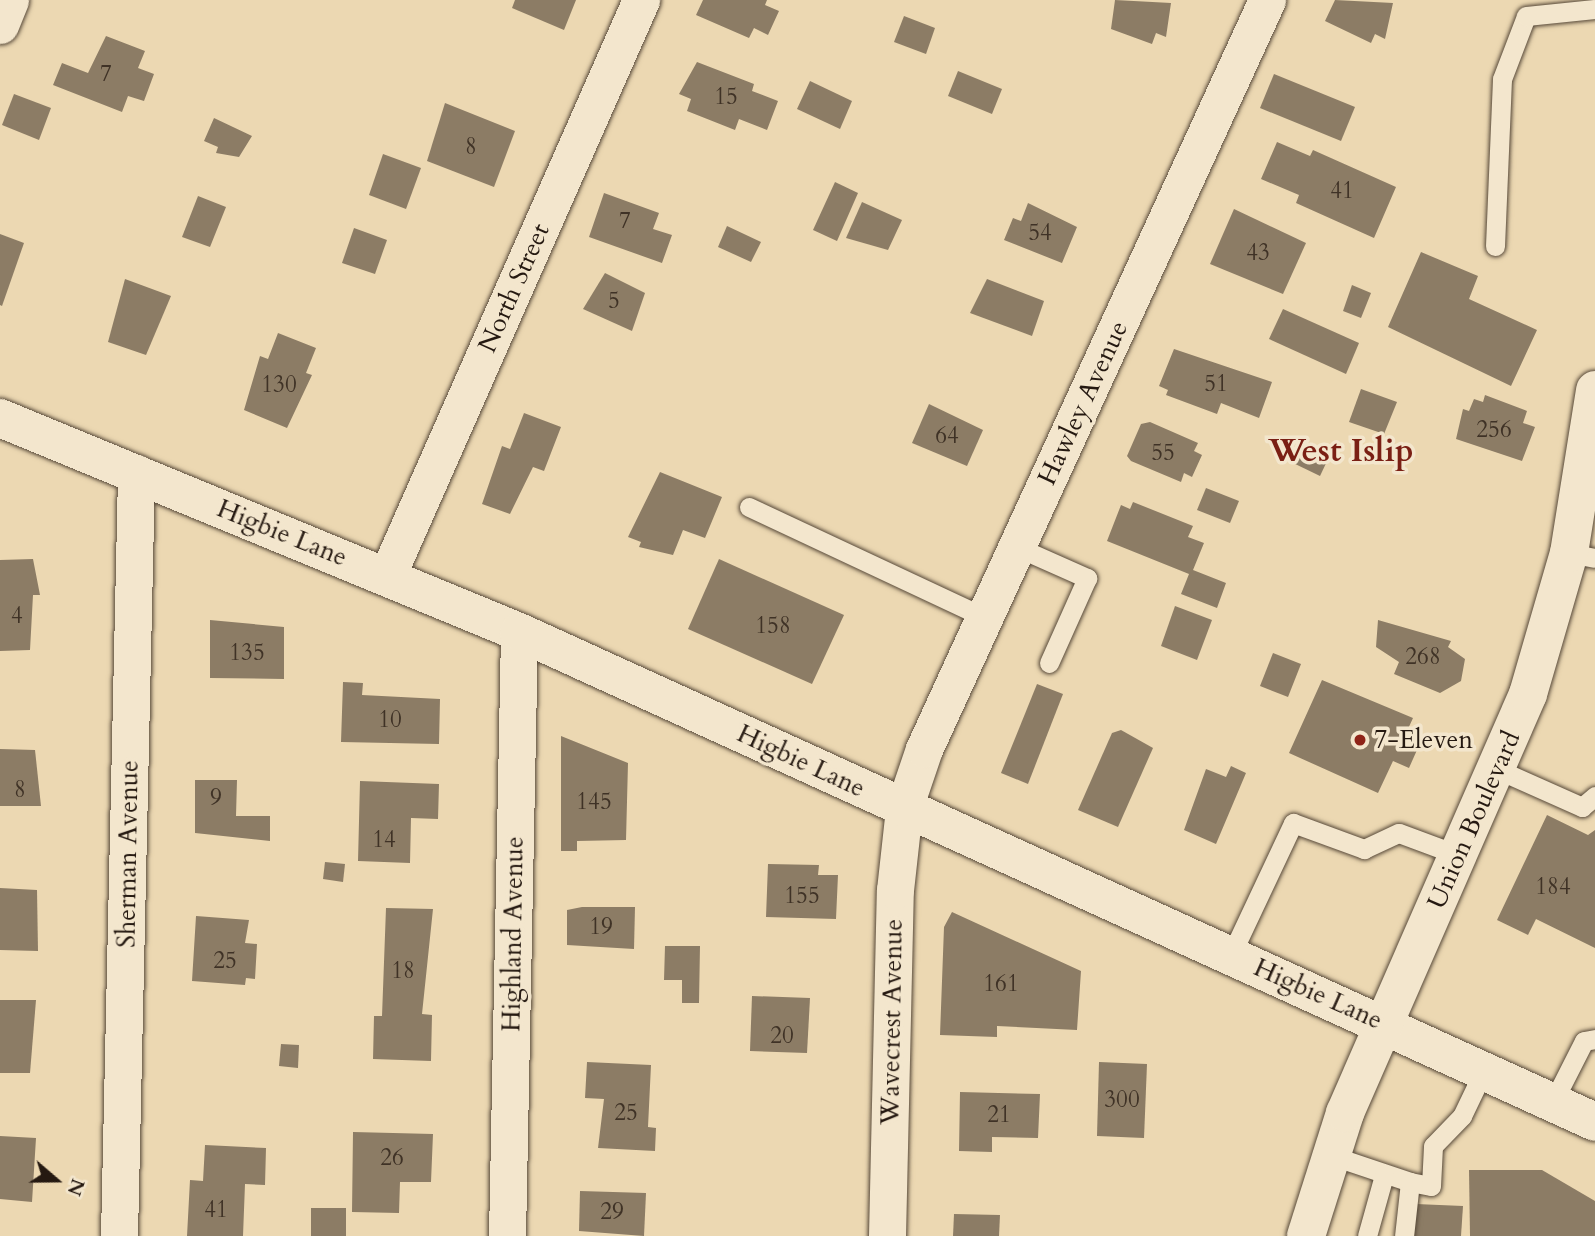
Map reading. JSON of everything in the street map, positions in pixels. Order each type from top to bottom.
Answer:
[{"type":"main road","name":"Union Boulevard","points":[[1306,1236],[1330,1155],[1384,1024],[1499,770],[1582,555],[1595,390]]},
{"type":"main road","name":"Higbie Lane","points":[[0,418],[519,632],[1595,1122]]},
{"type":"street","points":[[0,26],[10,0]]},
{"type":"street","name":"North Street","points":[[387,576],[641,0]]},
{"type":"street","name":"Hawley Avenue","points":[[904,808],[984,617],[1267,0]]},
{"type":"street","name":"Sherman Avenue","points":[[118,1236],[136,473]]},
{"type":"street","name":"Highland Avenue","points":[[507,1236],[519,632]]},
{"type":"street","name":"Wavecrest Avenue","points":[[887,1236],[895,890],[904,808]]},
{"type":"lane","points":[[1495,246],[1502,79],[1526,16],[1595,9]]},
{"type":"lane","points":[[749,507],[984,617]]},
{"type":"lane","points":[[1017,547],[1087,578],[1049,663]]},
{"type":"lane","points":[[1499,770],[1581,807],[1595,796]]},
{"type":"lane","points":[[1231,955],[1293,823],[1364,849],[1399,833],[1461,856]]},
{"type":"lane","points":[[1553,1102],[1584,1041],[1595,1039]]},
{"type":"lane","points":[[1330,1155],[1384,1175],[1431,1186],[1433,1146],[1462,1116],[1484,1070]]},
{"type":"lane","points":[[1367,1236],[1384,1175]]},
{"type":"lane","points":[[1404,1236],[1410,1182]]},
{"type":"building","points":[[515,0],[576,0],[564,30],[512,8]]},
{"type":"building","points":[[703,0],[767,0],[765,5],[779,11],[768,35],[754,28],[749,38],[696,15]]},
{"type":"building","points":[[1115,0],[1171,3],[1166,37],[1156,33],[1152,44],[1111,29]]},
{"type":"building","points":[[1335,0],[1393,3],[1385,39],[1375,34],[1371,43],[1325,21]]},
{"type":"building","points":[[904,16],[935,28],[926,54],[894,42]]},
{"type":"building","points":[[106,36],[145,51],[138,68],[154,74],[144,101],[128,96],[122,112],[53,85],[62,63],[88,73]]},
{"type":"building","points":[[697,62],[754,84],[752,91],[778,101],[767,130],[739,119],[735,130],[687,111],[691,99],[679,94]]},
{"type":"building","points":[[958,71],[1002,89],[992,114],[948,96]]},
{"type":"building","points":[[1274,74],[1355,107],[1341,141],[1260,108]]},
{"type":"building","points":[[810,81],[852,101],[840,129],[797,109]]},
{"type":"building","points":[[14,94],[51,108],[39,140],[2,125]]},
{"type":"building","points":[[445,103],[515,131],[494,187],[427,161]]},
{"type":"building","points":[[214,118],[252,136],[239,157],[216,153],[218,147],[204,141]]},
{"type":"building","points":[[1277,142],[1310,156],[1313,150],[1396,187],[1374,238],[1296,203],[1299,195],[1261,179]]},
{"type":"building","points":[[383,154],[421,168],[406,209],[369,195]]},
{"type":"building","points":[[835,182],[858,193],[837,241],[813,230]]},
{"type":"building","points":[[604,193],[659,213],[653,229],[672,235],[662,263],[589,237]]},
{"type":"building","points":[[198,196],[226,207],[210,247],[182,237]]},
{"type":"building","points":[[862,202],[902,220],[888,250],[846,238]]},
{"type":"building","points":[[1028,203],[1077,227],[1062,263],[1004,240],[1013,218],[1021,221]]},
{"type":"building","points":[[1234,209],[1306,243],[1283,294],[1210,264]]},
{"type":"building","points":[[727,226],[761,242],[751,262],[718,247]]},
{"type":"building","points":[[354,228],[387,240],[375,274],[342,263]]},
{"type":"building","points":[[0,234],[24,243],[2,306],[0,305]]},
{"type":"building","points":[[1421,252],[1478,276],[1469,299],[1537,330],[1511,386],[1388,327]]},
{"type":"building","points":[[605,273],[645,293],[632,331],[583,309]]},
{"type":"building","points":[[125,279],[171,296],[146,355],[108,342]]},
{"type":"building","points":[[987,279],[1044,301],[1032,336],[970,313]]},
{"type":"building","points":[[1352,285],[1371,293],[1361,318],[1343,311]]},
{"type":"building","points":[[1283,309],[1359,343],[1346,374],[1269,339]]},
{"type":"building","points":[[278,333],[316,348],[306,373],[312,375],[287,428],[244,410],[260,356],[268,359]]},
{"type":"building","points":[[1174,349],[1272,382],[1259,418],[1221,403],[1217,414],[1166,395],[1168,390],[1159,386]]},
{"type":"building","points":[[1361,389],[1397,402],[1384,434],[1349,422]]},
{"type":"building","points":[[1485,395],[1527,411],[1523,423],[1535,427],[1522,461],[1456,439],[1463,409],[1469,411],[1474,399],[1483,402]]},
{"type":"building","points":[[929,404],[983,430],[967,466],[912,443]]},
{"type":"building","points":[[524,413],[561,427],[544,471],[533,467],[510,514],[482,504],[502,446],[510,449]]},
{"type":"building","points":[[1150,422],[1198,443],[1194,451],[1202,455],[1192,477],[1184,473],[1181,482],[1131,461],[1127,456],[1141,424]]},
{"type":"building","points":[[1298,442],[1329,457],[1320,476],[1289,461]]},
{"type":"building","points":[[660,472],[722,497],[705,538],[683,530],[673,555],[639,547],[641,542],[628,537]]},
{"type":"building","points":[[1206,488],[1239,501],[1230,523],[1197,510]]},
{"type":"building","points":[[1133,502],[1193,526],[1188,537],[1204,543],[1193,570],[1226,583],[1217,608],[1181,594],[1189,574],[1107,541],[1121,505],[1130,509]]},
{"type":"building","points":[[33,559],[40,595],[33,595],[30,650],[0,651],[0,560]]},
{"type":"building","points":[[719,559],[844,615],[812,684],[688,629]]},
{"type":"building","points":[[1175,606],[1212,620],[1197,660],[1161,646]]},
{"type":"building","points":[[210,620],[284,627],[284,679],[210,678]]},
{"type":"building","points":[[1378,620],[1451,641],[1448,647],[1465,659],[1461,681],[1440,693],[1394,674],[1399,662],[1376,647]]},
{"type":"building","points":[[1273,653],[1301,664],[1288,697],[1260,686]]},
{"type":"building","points":[[1322,680],[1413,718],[1402,742],[1417,750],[1409,768],[1393,761],[1378,793],[1289,753]]},
{"type":"building","points":[[343,682],[363,683],[362,695],[440,699],[439,744],[341,742]]},
{"type":"building","points":[[1037,684],[1063,694],[1028,784],[1001,773]]},
{"type":"building","points":[[1121,730],[1153,748],[1118,827],[1078,810],[1112,733]]},
{"type":"building","points":[[561,736],[628,763],[626,840],[577,841],[577,851],[561,851]]},
{"type":"building","points":[[0,749],[35,750],[41,806],[0,806]]},
{"type":"building","points":[[1231,766],[1246,773],[1216,844],[1184,830],[1206,769],[1226,777]]},
{"type":"building","points":[[195,780],[237,780],[236,816],[270,816],[270,841],[195,833]]},
{"type":"building","points":[[360,781],[439,784],[438,819],[411,818],[410,863],[358,861]]},
{"type":"building","points":[[1547,815],[1588,835],[1595,830],[1595,948],[1536,919],[1528,935],[1497,920]]},
{"type":"building","points":[[325,862],[345,864],[343,882],[323,879]]},
{"type":"building","points":[[768,864],[819,865],[818,875],[838,875],[836,919],[766,917]]},
{"type":"building","points":[[0,888],[37,890],[38,951],[0,950]]},
{"type":"building","points":[[582,907],[635,907],[634,949],[567,945],[567,910]]},
{"type":"building","points":[[386,908],[433,909],[422,1014],[432,1015],[431,1061],[373,1059],[374,1016],[382,1016]]},
{"type":"building","points":[[952,912],[1081,971],[1077,1030],[997,1026],[997,1037],[940,1035],[944,927]]},
{"type":"building","points":[[196,916],[249,920],[245,943],[257,944],[255,979],[246,978],[245,985],[192,981]]},
{"type":"building","points":[[665,946],[700,946],[699,1003],[682,1003],[682,980],[664,980]]},
{"type":"building","points":[[752,996],[810,998],[807,1053],[750,1051]]},
{"type":"building","points":[[0,1000],[36,1000],[30,1073],[0,1073]]},
{"type":"building","points":[[281,1044],[299,1045],[298,1068],[279,1066]]},
{"type":"building","points":[[587,1062],[651,1065],[648,1127],[656,1128],[655,1151],[598,1148],[604,1099],[585,1098]]},
{"type":"building","points":[[1099,1062],[1147,1064],[1144,1138],[1097,1136]]},
{"type":"building","points":[[960,1092],[1040,1094],[1038,1138],[992,1137],[992,1152],[959,1151]]},
{"type":"building","points":[[353,1132],[433,1134],[431,1182],[400,1182],[399,1213],[352,1212]]},
{"type":"building","points":[[0,1136],[36,1138],[32,1202],[0,1199]]},
{"type":"building","points":[[205,1145],[266,1148],[265,1185],[245,1184],[243,1236],[187,1236],[190,1180],[203,1181]]},
{"type":"building","points":[[1469,1170],[1542,1170],[1595,1201],[1595,1236],[1470,1236]]},
{"type":"building","points":[[580,1191],[646,1193],[644,1236],[579,1231]]},
{"type":"building","points":[[1416,1204],[1463,1206],[1461,1236],[1414,1236]]},
{"type":"building","points":[[311,1208],[346,1208],[346,1236],[311,1236]]},
{"type":"building","points":[[954,1214],[1000,1215],[999,1236],[953,1236]]},
{"type":"place","name":"7-Eleven","points":[[1360,740]]},
{"type":"district","name":"West Islip","points":[[1341,451]]}]
